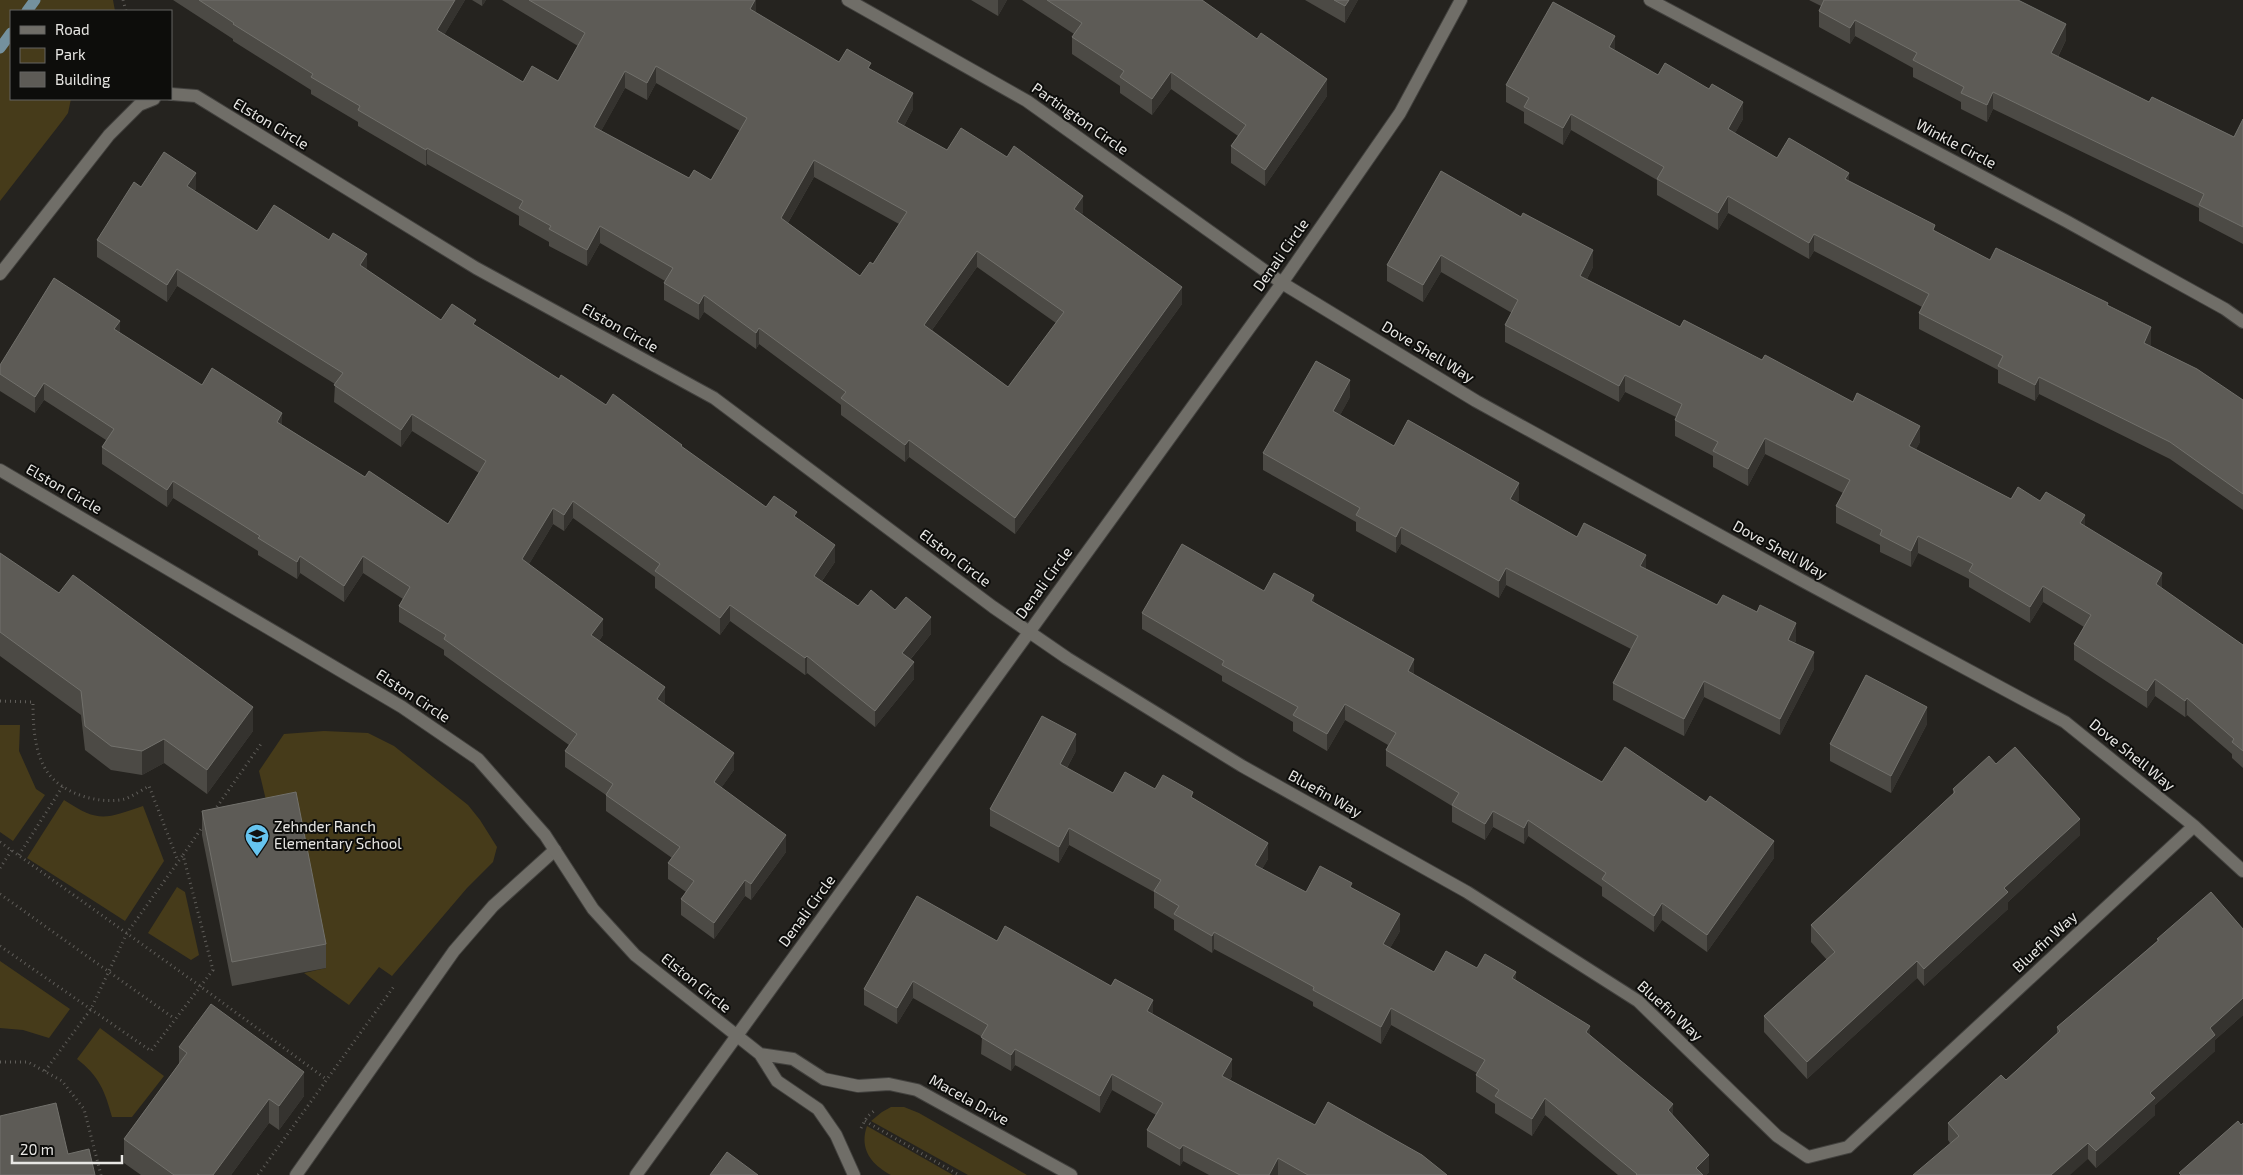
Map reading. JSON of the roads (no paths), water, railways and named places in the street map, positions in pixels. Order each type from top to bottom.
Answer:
[{"type":"street","name":"Partington Circle","points":[[848,0],[1027,101],[1282,283]]},
{"type":"street","name":"Denali Circle","points":[[636,1175],[1282,283],[1400,113],[1461,0]]},
{"type":"street","name":"Winkle Circle","points":[[1650,0],[2058,216],[2224,309],[2243,322]]},
{"type":"street","name":"Elston Circle","points":[[172,94],[196,96],[476,268],[714,398],[992,607],[1029,632]]},
{"type":"street","points":[[0,274],[109,135],[138,106],[152,100]]},
{"type":"street","name":"Dove Shell Way","points":[[1282,283],[1476,401],[1801,580],[2066,722],[2194,826],[2243,871]]},
{"type":"street","name":"Elston Circle","points":[[0,470],[402,707],[478,759],[545,836],[593,909],[635,955],[736,1036]]},
{"type":"street","name":"Bluefin Way","points":[[1029,632],[1067,658],[1242,766],[1467,892],[1638,1000],[1778,1136],[1808,1157],[1848,1147],[2194,826]]},
{"type":"street","points":[[296,1175],[454,951],[493,906],[555,850]]},
{"type":"street","name":"Macela Drive","points":[[736,1036],[760,1054],[776,1081],[818,1109],[836,1135],[854,1175]]},
{"type":"street","name":"Macela Drive","points":[[760,1054],[793,1059],[824,1079],[858,1086],[889,1084],[917,1090],[1071,1175]]},
{"type":"waterway","points":[[28,10],[35,0]]},
{"type":"waterway","points":[[0,48],[10,34]]},
{"type":"place","name":"Zehnder Ranch Elementary School","points":[[257,857]]}]
